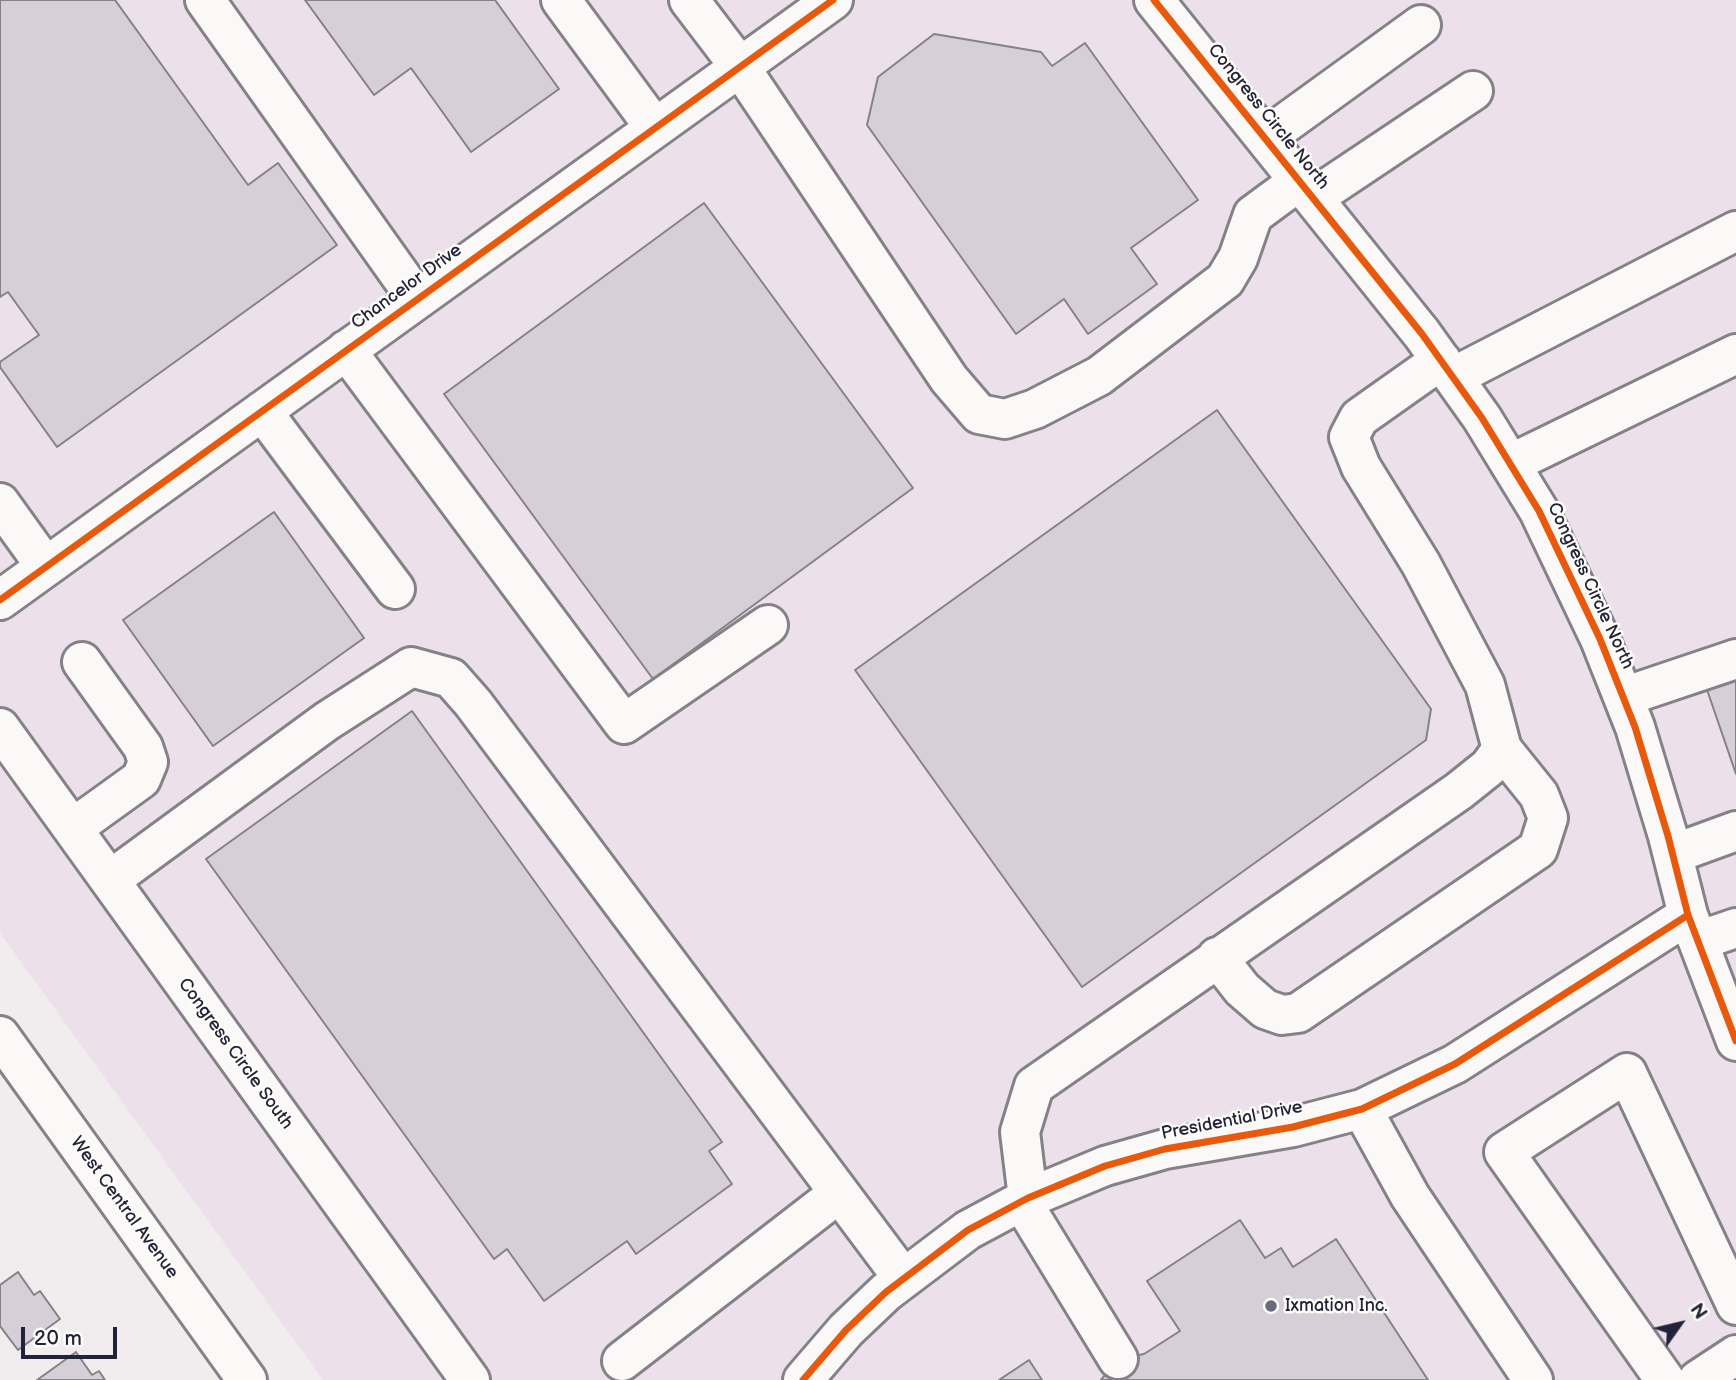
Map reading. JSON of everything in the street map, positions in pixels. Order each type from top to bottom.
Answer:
[{"type":"street","points":[[205,0],[417,299]]},
{"type":"street","points":[[561,0],[655,128]]},
{"type":"street","points":[[689,0],[740,67],[949,379],[979,414],[1005,419],[1035,410],[1098,376],[1225,280],[1238,258],[1253,215],[1306,189],[1473,91]]},
{"type":"street","name":"Chancelor Drive","points":[[0,600],[833,0]]},
{"type":"street","name":"Congress Circle North","points":[[1154,0],[1447,368],[1539,511],[1600,639],[1623,697],[1673,854],[1693,928],[1736,1041]]},
{"type":"street","points":[[1265,138],[1422,25]]},
{"type":"street","points":[[1217,957],[1242,989],[1265,1009],[1282,1015],[1298,1013],[1538,849],[1548,818],[1539,795],[1502,749],[1485,685],[1421,564],[1361,467],[1349,437],[1359,418],[1447,368],[1736,231]]},
{"type":"street","points":[[346,350],[624,724],[768,625]]},
{"type":"street","points":[[1510,464],[1730,367]]},
{"type":"street","points":[[262,411],[394,589]]},
{"type":"street","points":[[0,503],[46,567]]},
{"type":"street","points":[[1623,697],[1736,659]]},
{"type":"street","points":[[73,828],[141,779],[148,762],[143,747],[82,662]]},
{"type":"street","points":[[110,880],[327,721],[411,667],[451,678],[473,703],[903,1278]]},
{"type":"street","name":"Congress Circle South","points":[[0,728],[470,1380]]},
{"type":"street","points":[[1118,1359],[1025,1200],[1020,1132],[1034,1086],[1459,791],[1489,767],[1502,749]]},
{"type":"street","points":[[1673,854],[1736,831]]},
{"type":"street","name":"Presidential Drive","points":[[803,1380],[846,1330],[903,1278],[968,1230],[1025,1200],[1105,1166],[1165,1149],[1293,1127],[1362,1109],[1455,1064],[1693,928],[1736,928]]},
{"type":"street","name":"West Central Avenue","points":[[0,1036],[247,1380]]},
{"type":"street","points":[[1665,1380],[1504,1152],[1627,1073],[1736,1305]]},
{"type":"street","points":[[1362,1109],[1410,1196],[1533,1380]]},
{"type":"street","points":[[622,1361],[839,1193]]},
{"type":"street","points":[[1698,1380],[1736,1355]]},
{"type":"shaded area","points":[[0,0],[1736,0],[1736,1380],[323,1380],[0,933]]},
{"type":"building","points":[[0,0],[115,0],[248,185],[278,163],[337,245],[57,447],[0,367],[0,362],[39,335],[8,292],[0,297]]},
{"type":"building","points":[[305,0],[495,0],[559,89],[471,152],[411,68],[374,95]]},
{"type":"building","points":[[934,34],[1041,52],[1052,66],[1085,43],[1198,200],[1131,248],[1157,284],[1088,334],[1064,299],[1016,334],[867,125],[878,77]]},
{"type":"building","points":[[704,203],[913,488],[653,679],[444,394]]},
{"type":"building","points":[[1217,410],[1431,709],[1426,740],[1082,987],[855,670]]},
{"type":"building","points":[[274,512],[364,638],[213,746],[123,620]]},
{"type":"building","points":[[1736,670],[1736,774],[1704,681]]},
{"type":"building","points":[[412,711],[722,1142],[709,1151],[732,1184],[636,1254],[627,1241],[544,1301],[507,1249],[494,1259],[206,859]]},
{"type":"building","name":"Ixmation Inc.","points":[[1240,1220],[1265,1258],[1281,1248],[1293,1267],[1336,1239],[1428,1380],[1101,1380],[1118,1359],[1144,1354],[1180,1331],[1147,1281]]},
{"type":"building","points":[[18,1272],[34,1295],[40,1291],[60,1319],[18,1350],[0,1326],[0,1285]]},
{"type":"building","points":[[76,1352],[92,1375],[99,1371],[105,1380],[37,1380]]},
{"type":"building","points":[[1029,1360],[1042,1380],[999,1380]]},
{"type":"cycle path","points":[[0,600],[833,0]]},
{"type":"cycle path","points":[[1154,0],[1422,334],[1482,418],[1539,511],[1600,639],[1635,727],[1668,836],[1688,915],[1736,1041]]},
{"type":"cycle path","points":[[803,1380],[846,1330],[886,1292],[968,1230],[1028,1198],[1105,1166],[1165,1149],[1293,1127],[1362,1109],[1455,1064],[1688,915]]},
{"type":"place","name":"Ixmation Inc.","points":[[1271,1306]]}]
